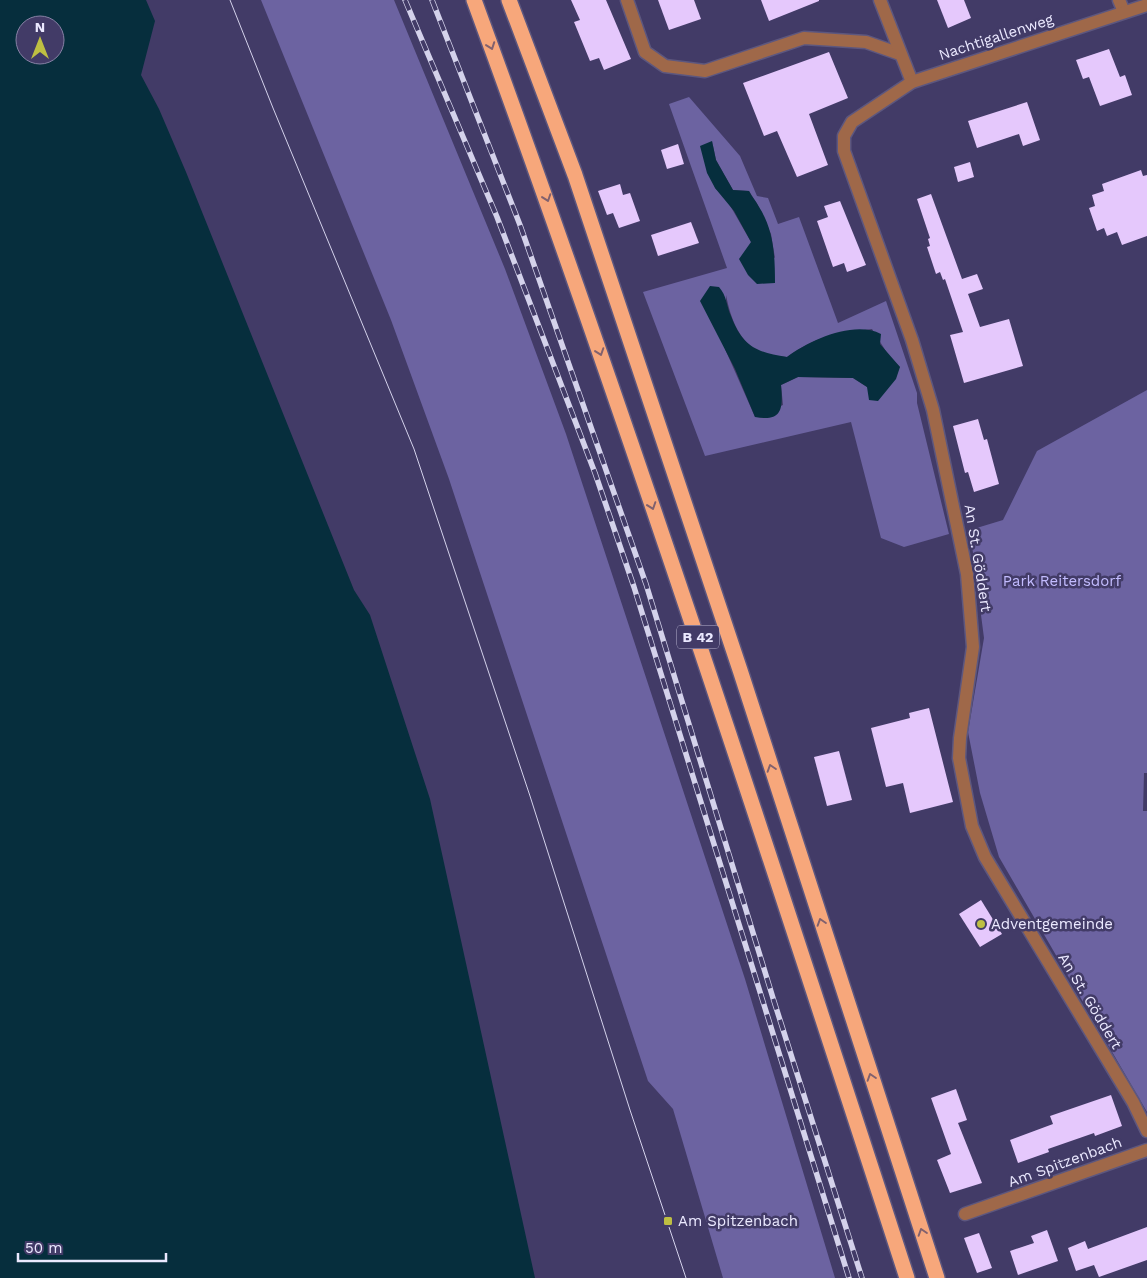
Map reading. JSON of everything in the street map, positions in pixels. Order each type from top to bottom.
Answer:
[{"type":"highway","name":"B 42","points":[[474,0],[545,193],[710,674],[907,1278]]},
{"type":"highway","name":"B 42","points":[[509,0],[575,175],[937,1278]]},
{"type":"street","points":[[627,0],[645,52],[665,66],[705,71],[804,38],[866,42],[900,54]]},
{"type":"street","points":[[880,0],[912,82]]},
{"type":"street","points":[[1119,0],[1124,12]]},
{"type":"street","name":"Nachtigallenweg","points":[[912,82],[1147,5]]},
{"type":"street","name":"An St. Göddert","points":[[912,82],[852,122],[844,136],[844,151],[912,340],[933,410],[967,574],[973,647],[960,738],[959,758],[972,826],[985,857],[1133,1102],[1147,1131]]},
{"type":"street","name":"Am Spitzenbach","points":[[965,1214],[1147,1150]]},
{"type":"green space","points":[[261,0],[394,0],[505,269],[566,434],[745,979],[835,1278],[723,1278],[673,1109],[648,1081],[449,479],[391,320]]},
{"type":"green space","points":[[689,97],[740,156],[757,196],[768,198],[778,224],[799,217],[838,323],[886,301],[917,393],[917,403],[949,534],[904,547],[881,538],[851,422],[705,456],[643,292],[727,268],[669,104]],"holes":[[[712,141],[716,160],[733,190],[749,191],[759,207],[771,234],[775,258],[751,242],[728,202],[715,188]],[[726,295],[734,323],[743,339],[758,351],[767,355],[787,357],[817,340],[848,332],[872,329],[889,356],[900,367],[867,387],[853,378],[798,377],[781,385],[783,405],[755,417],[725,349]]]},
{"type":"green space","name":"Park Reitersdorf","points":[[1147,390],[1147,773],[1144,773],[1143,811],[1147,811],[1147,1112],[999,857],[980,793],[968,732],[984,638],[970,530],[1003,520],[1037,451]]},
{"type":"water","points":[[0,0],[146,0],[155,21],[141,75],[159,109],[186,172],[354,590],[370,615],[430,799],[535,1278],[0,1278]]},
{"type":"water","points":[[712,141],[716,160],[733,190],[749,191],[768,225],[773,244],[775,283],[757,284],[748,275],[739,259],[751,242],[734,211],[715,188],[707,173],[700,146]]},
{"type":"water","points":[[710,286],[719,287],[722,290],[740,335],[759,350],[787,357],[808,344],[833,334],[858,329],[870,330],[881,334],[880,344],[900,367],[896,379],[878,401],[869,400],[867,387],[853,378],[798,377],[781,385],[781,407],[776,415],[764,418],[755,417],[735,369],[700,301]]},
{"type":"building","points":[[571,0],[606,0],[631,59],[604,70],[599,58],[590,61],[574,22],[580,20]]},
{"type":"building","points":[[658,0],[694,0],[701,19],[669,30]]},
{"type":"building","points":[[761,0],[819,0],[819,1],[769,21]]},
{"type":"building","points":[[937,0],[964,0],[971,18],[948,28]]},
{"type":"building","points":[[1109,49],[1120,77],[1125,75],[1132,95],[1100,106],[1089,77],[1083,79],[1076,60]]},
{"type":"building","points":[[829,52],[848,98],[809,114],[828,165],[797,177],[777,131],[764,136],[743,83]]},
{"type":"building","points":[[1027,102],[1040,140],[1023,146],[1019,134],[977,148],[968,121]]},
{"type":"building","points":[[678,144],[684,164],[667,169],[661,150]]},
{"type":"building","points":[[970,162],[974,177],[958,182],[954,167]]},
{"type":"building","points":[[1141,170],[1143,176],[1147,175],[1147,236],[1122,245],[1117,232],[1107,236],[1104,228],[1097,231],[1089,208],[1095,206],[1092,195],[1104,191],[1102,184]]},
{"type":"building","points":[[620,184],[623,195],[630,193],[640,221],[619,228],[613,213],[607,215],[598,191]]},
{"type":"building","points":[[931,194],[962,279],[977,274],[983,289],[968,294],[980,327],[1009,319],[1023,366],[964,383],[950,335],[963,332],[945,279],[943,280],[940,272],[936,274],[927,247],[930,246],[928,239],[930,238],[917,199]]},
{"type":"building","points":[[840,201],[866,265],[847,272],[844,263],[833,267],[817,221],[828,217],[824,206]]},
{"type":"building","points":[[691,222],[699,243],[658,256],[651,235]]},
{"type":"building","points":[[978,419],[984,440],[987,439],[999,484],[974,492],[968,472],[965,473],[953,426]]},
{"type":"building","points":[[929,708],[953,802],[910,813],[903,783],[886,787],[871,728],[910,718],[909,713]]},
{"type":"building","points":[[839,751],[852,800],[827,806],[814,757]]},
{"type":"building","name":"Adventgemeinde","points":[[981,900],[1002,934],[980,947],[959,914]]},
{"type":"building","points":[[956,1089],[967,1120],[958,1123],[982,1183],[950,1193],[937,1160],[951,1154],[931,1098]]},
{"type":"building","points":[[1111,1095],[1122,1126],[1095,1136],[1094,1133],[1048,1149],[1049,1152],[1018,1163],[1010,1140],[1053,1124],[1050,1116]]},
{"type":"building","points":[[1147,1227],[1147,1260],[1099,1277],[1094,1265],[1076,1271],[1068,1248],[1085,1241],[1088,1249]]},
{"type":"building","points":[[1047,1230],[1058,1261],[1018,1275],[1010,1251],[1034,1243],[1031,1236]]},
{"type":"building","points":[[979,1233],[992,1268],[977,1273],[964,1238]]},
{"type":"tram line","points":[[230,0],[414,449],[530,796],[630,1110],[686,1278]]},
{"type":"railway","points":[[405,0],[497,217],[595,473],[634,587],[849,1278]]},
{"type":"railway","points":[[432,0],[520,225],[646,584],[773,998],[862,1278]]},
{"type":"place","name":"Adventgemeinde","points":[[981,924]]},
{"type":"place","name":"Am Spitzenbach","points":[[668,1221]]}]
